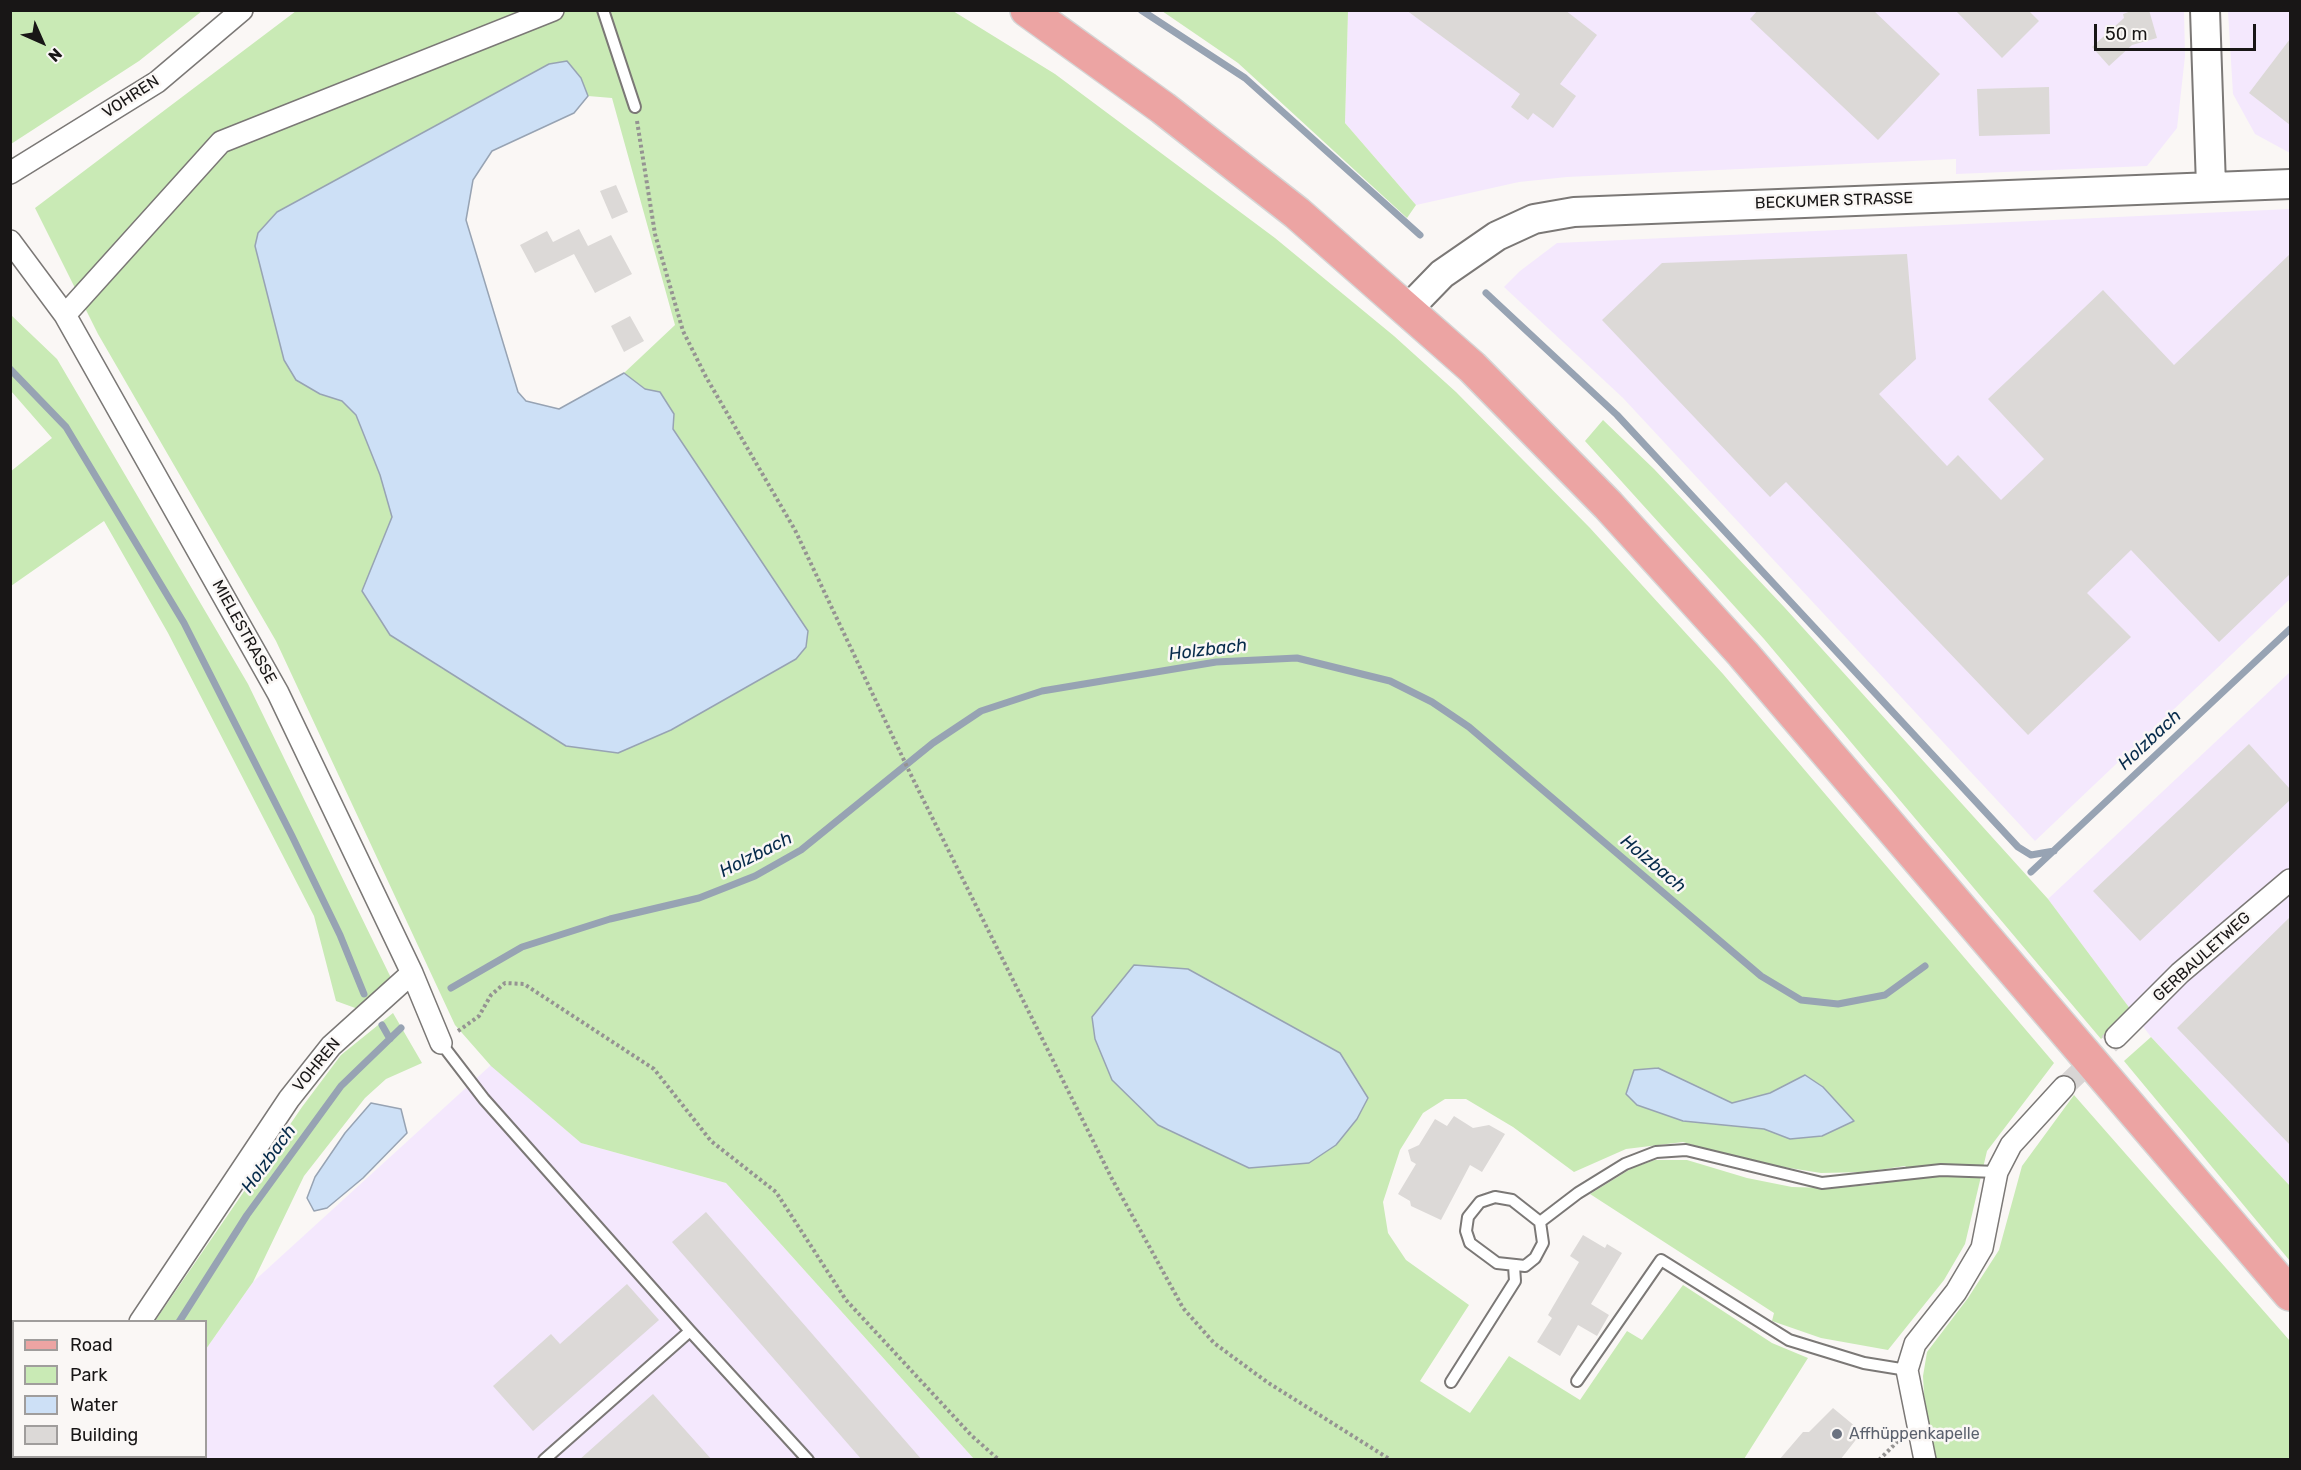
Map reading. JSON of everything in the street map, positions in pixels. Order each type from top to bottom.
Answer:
[{"type":"main road","points":[[1027,10],[1079,45],[1297,213],[1472,367],[1608,505],[1743,654],[2290,1294]]},
{"type":"street","name":"VOHREN","points":[[10,172],[157,82],[242,10]]},
{"type":"street","points":[[65,315],[221,142],[553,10]]},
{"type":"street","points":[[2205,10],[2211,186]]},
{"type":"street","name":"BECKUMER STRASSE","points":[[1408,309],[1442,274],[1497,236],[1534,219],[1574,212],[2290,184]]},
{"type":"street","name":"MIELESTRASSE","points":[[10,241],[65,315],[278,693],[412,973],[441,1043]]},
{"type":"street","name":"GERBAULETWEG","points":[[2116,1037],[2180,974],[2290,880]]},
{"type":"street","name":"VOHREN","points":[[141,1320],[289,1099],[331,1046],[412,973]]},
{"type":"street","points":[[1925,1460],[1908,1370],[1914,1344],[1956,1292],[1982,1248],[1997,1172],[2011,1145],[2064,1087]]},
{"type":"lane","points":[[603,10],[635,107]]},
{"type":"lane","points":[[441,1043],[484,1099],[808,1460]]},
{"type":"lane","points":[[1540,1222],[1578,1193],[1625,1164],[1656,1152],[1686,1150],[1822,1182],[1941,1170],[1997,1172]]},
{"type":"lane","points":[[1495,1197],[1512,1200],[1540,1222],[1543,1243],[1535,1258],[1525,1266],[1497,1263],[1470,1243],[1466,1231],[1468,1217],[1480,1202],[1495,1197]]},
{"type":"lane","points":[[1577,1382],[1661,1260],[1789,1340],[1864,1363],[1908,1370]]},
{"type":"lane","points":[[1451,1382],[1515,1281],[1514,1266]]},
{"type":"lane","points":[[544,1460],[690,1331]]},
{"type":"path","points":[[635,107],[655,234],[684,331],[706,377],[795,530],[910,773],[1111,1177],[1184,1308],[1214,1343],[1391,1460]]},
{"type":"path","points":[[441,1043],[479,1016],[491,995],[505,983],[525,984],[654,1069],[711,1141],[776,1192],[846,1300],[971,1435],[999,1460]]},
{"type":"shaded area","points":[[1348,11],[2184,11],[2185,56],[2177,128],[2147,166],[1956,174],[1956,159],[1567,177],[1519,182],[1416,205],[1345,123]]},
{"type":"shaded area","points":[[2228,11],[2290,11],[2290,153],[2255,134],[2233,94]]},
{"type":"shaded area","points":[[2290,209],[2290,599],[2035,841],[1623,398],[1504,287],[1520,271],[1557,243]]},
{"type":"shaded area","points":[[2290,672],[2290,1186],[2151,1037],[2048,899]]},
{"type":"shaded area","points":[[491,1065],[581,1143],[726,1183],[974,1459],[127,1460],[128,1458],[207,1458],[207,1348],[253,1282]]},
{"type":"green space","points":[[11,10],[202,11],[139,61],[11,144]]},
{"type":"green space","points":[[296,11],[953,11],[1055,74],[1275,238],[1394,336],[1456,392],[1590,528],[1723,674],[2054,1063],[1987,1151],[1965,1244],[1944,1280],[1888,1350],[1821,1338],[1772,1321],[1774,1313],[1590,1194],[1632,1168],[1655,1160],[1687,1160],[1747,1178],[1792,1187],[1831,1188],[1871,1185],[1917,1177],[1905,1166],[1864,1172],[1821,1173],[1746,1161],[1683,1142],[1626,1149],[1574,1172],[1513,1127],[1466,1099],[1445,1099],[1423,1113],[1400,1150],[1383,1202],[1388,1233],[1406,1260],[1469,1305],[1420,1381],[1470,1413],[1509,1356],[1580,1400],[1627,1331],[1642,1340],[1683,1285],[1772,1343],[1808,1358],[1744,1459],[974,1459],[726,1183],[581,1143],[491,1066],[455,1025],[276,641],[98,334],[35,208]],"holes":[[[567,61],[581,78],[588,96],[612,98],[675,325],[624,373],[645,389],[660,392],[674,414],[673,429],[735,525],[444,670],[390,634],[362,591],[392,517],[380,475],[356,415],[342,401],[284,360],[255,246],[258,233],[277,212],[549,64]],[[1658,1068],[1732,1103],[1770,1093],[1805,1075],[1790,1139],[1764,1129],[1683,1121]]]},
{"type":"green space","points":[[1162,11],[1348,11],[1345,123],[1416,205],[1407,218],[1238,63]]},
{"type":"green space","points":[[11,315],[57,359],[248,684],[392,980],[358,1009],[336,1001],[314,916],[168,633],[104,521],[11,586],[10,472],[52,438],[11,391]]},
{"type":"green space","points":[[1603,420],[1654,469],[1785,608],[2048,899],[2131,1010],[2101,1039],[1764,639],[1585,441]]},
{"type":"green space","points":[[393,1013],[422,1063],[386,1079],[365,1098],[304,1176],[253,1282],[207,1348],[207,1320],[156,1320],[302,1107],[341,1055]]},
{"type":"green space","points":[[2151,1037],[2290,1186],[2290,1261],[2124,1061]]},
{"type":"green space","points":[[2074,1095],[2290,1341],[2290,1459],[1933,1459],[1925,1412],[1923,1376],[1927,1352],[1968,1298],[1999,1250],[2022,1166]]},
{"type":"water","points":[[567,61],[581,78],[588,96],[574,113],[492,151],[473,180],[466,220],[518,392],[526,401],[559,409],[624,373],[645,389],[660,392],[674,414],[673,429],[808,631],[806,647],[796,659],[671,730],[618,753],[566,746],[390,635],[362,591],[392,517],[380,475],[356,415],[342,401],[320,394],[296,380],[284,360],[255,246],[258,233],[277,212],[549,64]]},
{"type":"water","points":[[1134,965],[1188,969],[1340,1053],[1368,1098],[1357,1119],[1336,1145],[1309,1163],[1249,1168],[1158,1125],[1112,1080],[1095,1039],[1092,1017]]},
{"type":"water","points":[[1658,1068],[1732,1103],[1770,1093],[1805,1075],[1823,1087],[1854,1121],[1822,1136],[1790,1139],[1764,1129],[1683,1121],[1637,1105],[1626,1094],[1634,1070]]},
{"type":"water","points":[[371,1103],[401,1109],[407,1133],[363,1178],[327,1208],[314,1211],[307,1198],[315,1177],[345,1133]]},
{"type":"building","points":[[1406,10],[1565,10],[1597,35],[1560,84],[1576,96],[1553,128],[1533,113],[1528,120],[1511,107],[1520,94]]},
{"type":"building","points":[[1758,10],[1873,10],[1940,74],[1878,140],[1750,19]]},
{"type":"building","points":[[1955,10],[2028,10],[2039,21],[2002,58]]},
{"type":"building","points":[[2134,10],[2149,10],[2157,38],[2132,45],[2109,66],[2092,47],[2124,18],[2123,14]]},
{"type":"building","points":[[2290,39],[2290,125],[2249,93]]},
{"type":"building","points":[[2049,87],[2050,134],[1979,136],[1977,89]]},
{"type":"building","points":[[616,185],[628,212],[612,219],[600,191]]},
{"type":"building","points":[[579,229],[588,246],[611,235],[632,274],[595,293],[574,254],[535,273],[520,245],[547,231],[553,242]]},
{"type":"building","points":[[1907,254],[1916,359],[1879,394],[1947,466],[1958,455],[2001,500],[2044,459],[1988,399],[2103,290],[2174,365],[2290,254],[2290,574],[2219,642],[2131,550],[2087,593],[2131,637],[2028,735],[1786,482],[1770,497],[1602,320],[1662,263]]},
{"type":"building","points":[[630,316],[644,341],[624,352],[611,326]]},
{"type":"building","points":[[2249,744],[2290,789],[2290,800],[2140,941],[2093,891]]},
{"type":"building","points":[[2290,917],[2290,1145],[2177,1028]]},
{"type":"building","points":[[1454,1116],[1473,1128],[1489,1125],[1505,1134],[1482,1172],[1470,1165],[1441,1220],[1411,1206],[1410,1201],[1398,1194],[1416,1164],[1411,1161],[1408,1150],[1419,1145],[1435,1119],[1447,1126]]},
{"type":"building","points":[[706,1212],[922,1460],[862,1460],[672,1242]]},
{"type":"building","points":[[1583,1235],[1605,1248],[1607,1244],[1622,1253],[1591,1304],[1609,1315],[1597,1336],[1578,1325],[1560,1356],[1537,1342],[1552,1318],[1548,1315],[1579,1262],[1570,1256]]},
{"type":"building","points":[[627,1284],[659,1320],[533,1431],[493,1386],[551,1334],[560,1344]]},
{"type":"building","points":[[653,1394],[712,1460],[579,1460]]},
{"type":"building","name":"Affhüppenkapelle","points":[[1833,1408],[1862,1432],[1840,1460],[1779,1460],[1803,1432],[1809,1432]]},
{"type":"waterway","points":[[1141,10],[1245,78],[1420,235]]},
{"type":"waterway","points":[[1486,293],[1617,415],[2018,847],[2031,855],[2054,851]]},
{"type":"waterway","points":[[10,369],[66,427],[184,623],[292,836],[340,935],[364,994]]},
{"type":"waterway","name":"Holzbach","points":[[2031,872],[2290,629]]},
{"type":"waterway","name":"Holzbach","points":[[451,988],[522,947],[610,919],[699,898],[755,876],[801,850],[933,743],[981,711],[1042,691],[1216,662],[1297,658],[1390,681],[1432,702],[1469,727],[1761,976],[1801,1000],[1838,1004],[1885,995],[1925,966]]},
{"type":"waterway","points":[[382,1025],[390,1039]]},
{"type":"waterway","name":"Holzbach","points":[[180,1320],[247,1215],[341,1086],[401,1028]]},
{"type":"tunnel","points":[[2064,1087],[2116,1037]]},
{"type":"place","name":"Affhüppenkapelle","points":[[1837,1434]]}]
